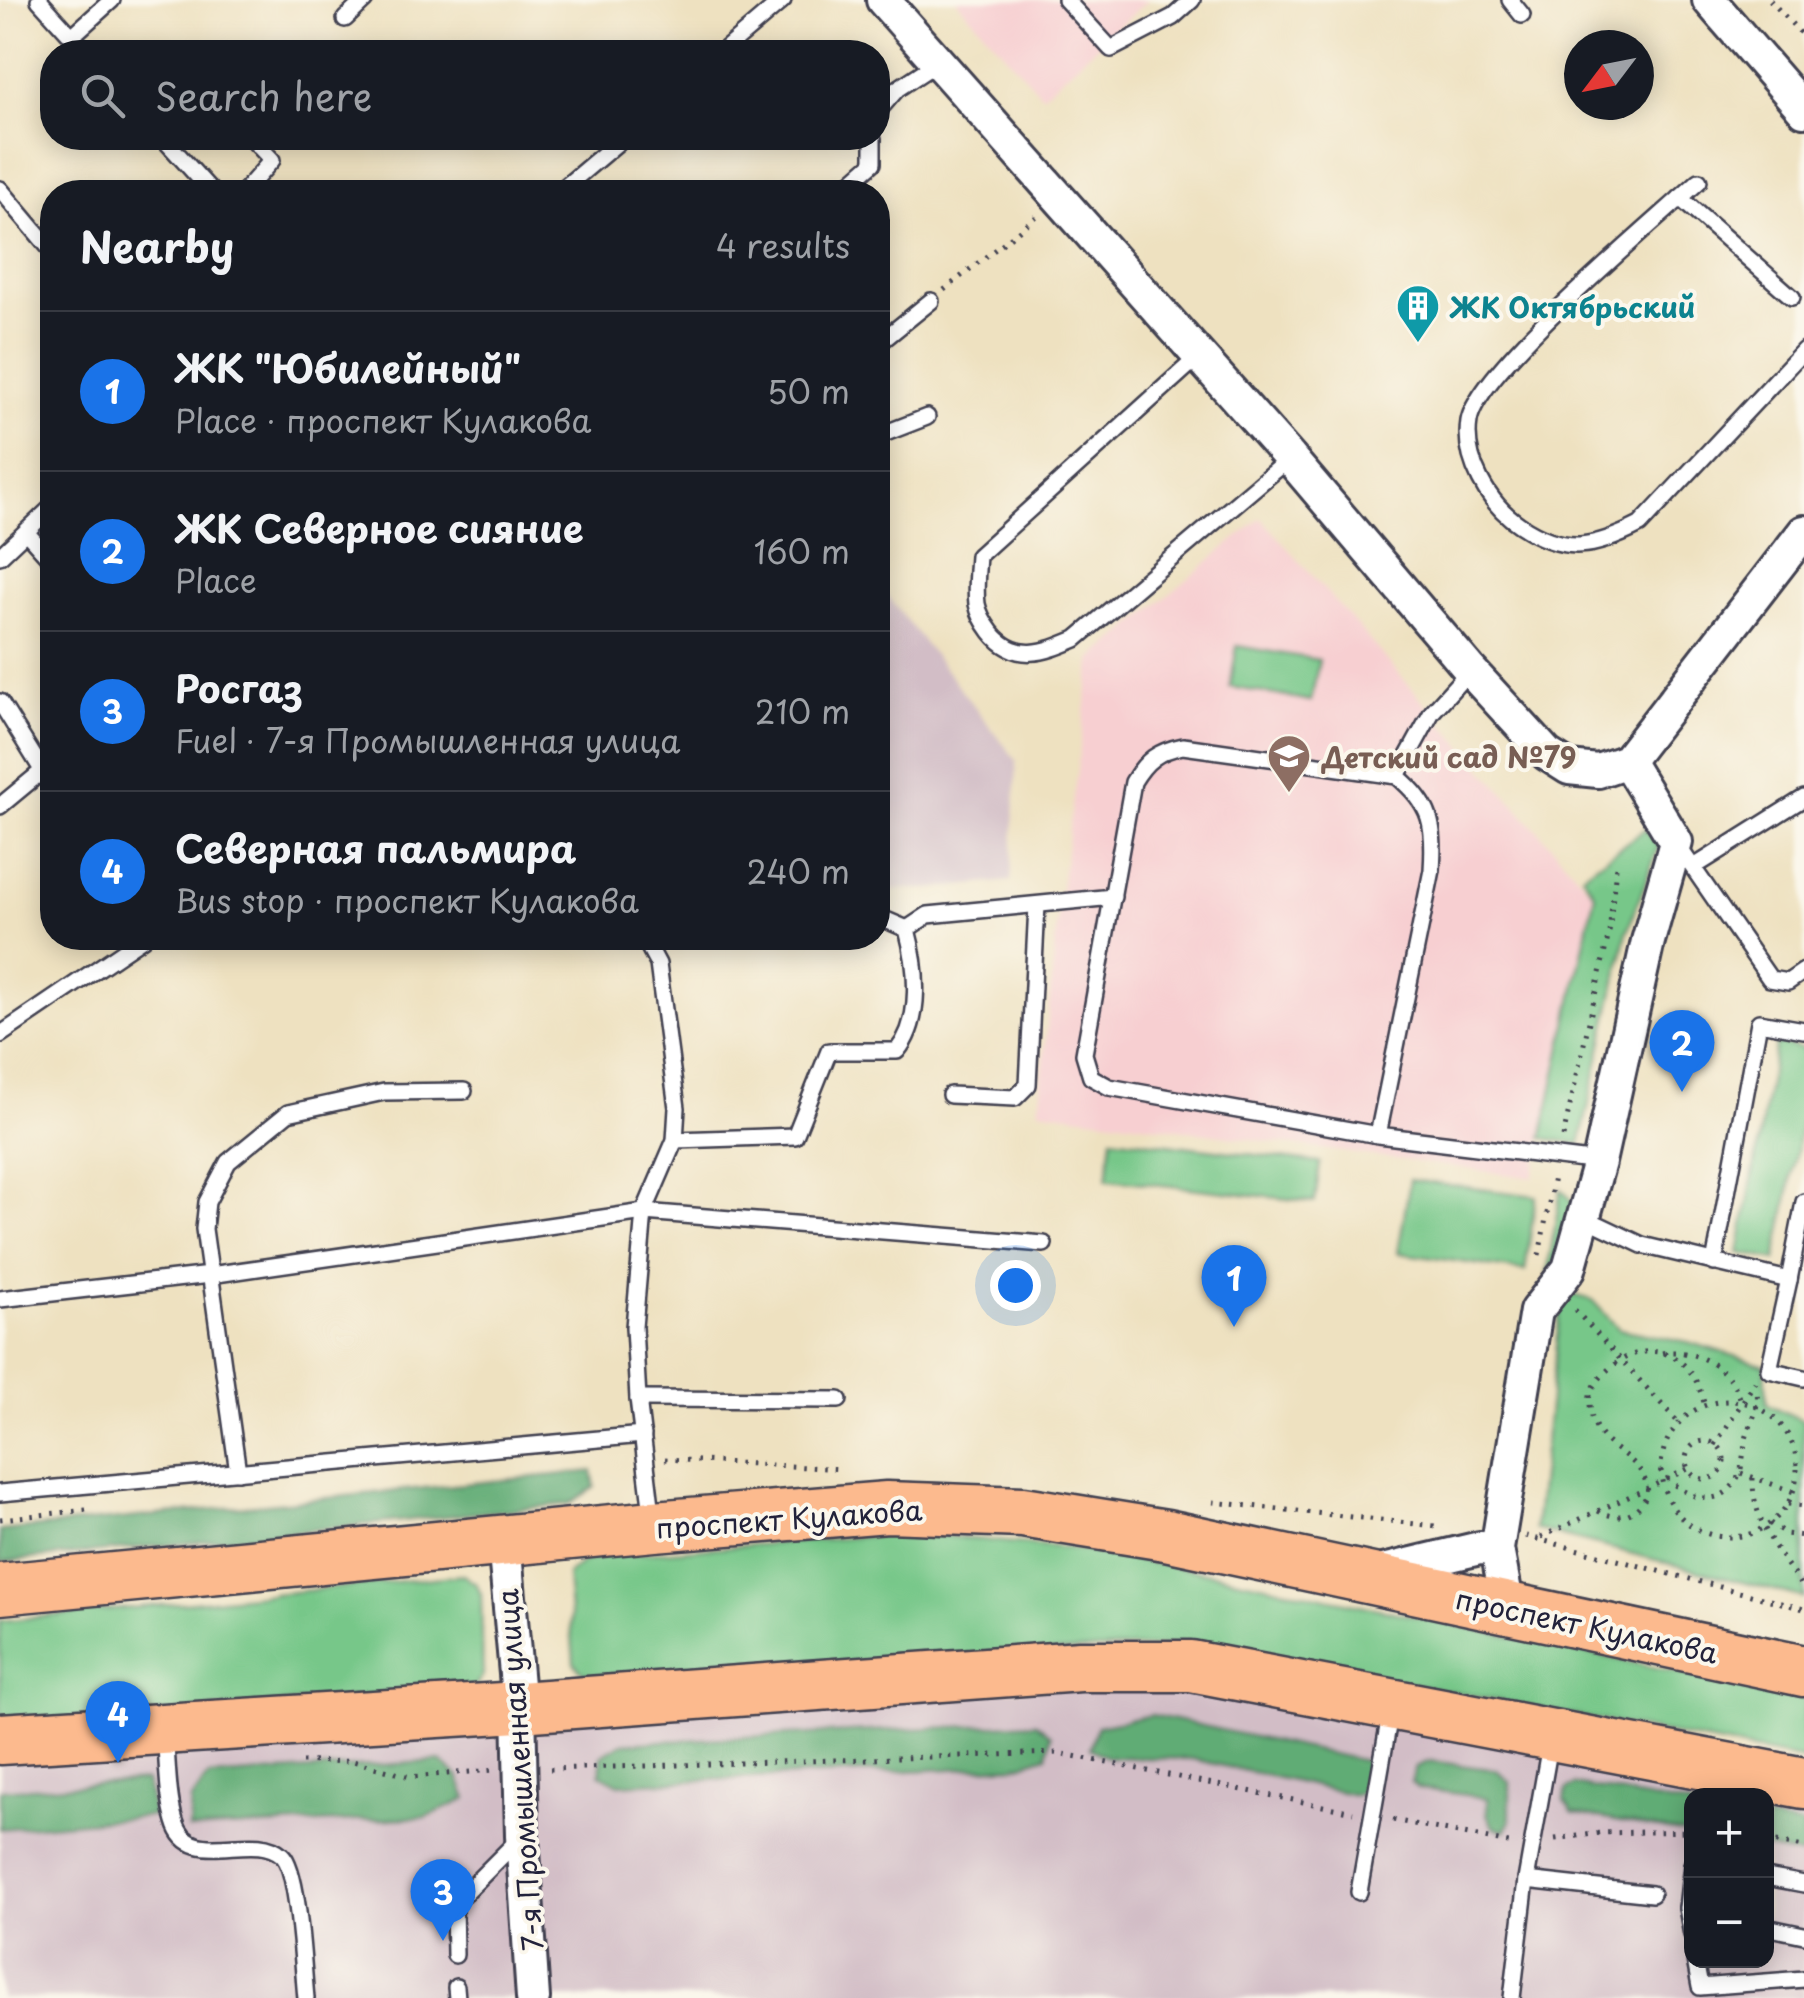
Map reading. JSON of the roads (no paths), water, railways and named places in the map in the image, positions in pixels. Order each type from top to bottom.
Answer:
[{"type":"main road","name":"проспект Кулакова","points":[[0,1589],[888,1507],[1023,1512],[1166,1536],[1804,1671]]},
{"type":"main road","points":[[0,1739],[519,1708],[1080,1666],[1191,1666],[1552,1735],[1700,1771],[1804,1783]]},
{"type":"street","points":[[883,0],[1290,458],[1470,670],[1547,754],[1570,768],[1598,771],[1627,760],[1804,532]]},
{"type":"street","points":[[1709,0],[1804,110]]},
{"type":"street","points":[[1508,1608],[1497,1549],[1536,1312],[1569,1269],[1599,1162],[1648,941],[1685,855],[1627,760]]},
{"type":"street","name":"7-я Промышленная улица","points":[[504,1542],[519,1708],[522,1836],[533,1998]]},
{"type":"street","points":[[1357,1576],[1480,1548],[1497,1549]]},
{"type":"lane","points":[[39,0],[76,40]]},
{"type":"lane","points":[[72,36],[112,0]]},
{"type":"lane","points":[[346,19],[365,0]]},
{"type":"lane","points":[[736,40],[783,0]]},
{"type":"lane","points":[[1066,0],[1111,50],[1173,17],[1192,0]]},
{"type":"lane","points":[[1510,0],[1522,16]]},
{"type":"lane","points":[[890,96],[938,62]]},
{"type":"lane","points":[[173,150],[201,180]]},
{"type":"lane","points":[[254,180],[272,160],[262,150]]},
{"type":"lane","points":[[573,180],[609,150]]},
{"type":"lane","points":[[854,180],[873,163],[874,150]]},
{"type":"lane","points":[[1699,182],[1529,338],[1483,389],[1469,419],[1469,457],[1489,491],[1515,522],[1544,540],[1579,547],[1607,542],[1640,525],[1804,350]]},
{"type":"lane","points":[[0,189],[40,237]]},
{"type":"lane","points":[[1680,198],[1792,296]]},
{"type":"lane","points":[[890,334],[931,300]]},
{"type":"lane","points":[[1199,356],[978,556],[978,605],[997,639],[1024,654],[1043,653],[1076,639],[1290,458]]},
{"type":"lane","points":[[890,431],[927,417]]},
{"type":"lane","points":[[0,556],[40,519]]},
{"type":"lane","points":[[26,532],[40,548]]},
{"type":"lane","points":[[1397,776],[1432,712],[1470,670]]},
{"type":"lane","points":[[0,702],[40,761]]},
{"type":"lane","points":[[0,722],[40,764]]},
{"type":"lane","points":[[1378,1134],[1432,870],[1434,836],[1421,796],[1397,776],[1183,746],[1162,750],[1144,763],[1134,782],[1084,1054],[1091,1077],[1109,1087],[1378,1134],[1599,1162]]},
{"type":"lane","points":[[0,806],[40,780]]},
{"type":"lane","points":[[1804,798],[1685,855],[1770,980],[1788,982],[1804,971]]},
{"type":"lane","points":[[907,928],[928,915],[1113,897]]},
{"type":"lane","points":[[950,1096],[1015,1098],[1028,1085],[1037,905]]},
{"type":"lane","points":[[890,922],[907,928]]},
{"type":"lane","points":[[675,1140],[795,1136],[829,1050],[897,1051],[910,1035],[916,962],[907,928]]},
{"type":"lane","points":[[0,1035],[125,950]]},
{"type":"lane","points":[[650,950],[658,964],[677,1108],[675,1140],[644,1212],[634,1327],[638,1399],[654,1526]]},
{"type":"lane","points":[[1714,1262],[1759,1022],[1804,1030]]},
{"type":"lane","points":[[238,1472],[204,1229],[207,1202],[228,1162],[288,1113],[384,1092],[464,1090]]},
{"type":"lane","points":[[1804,1202],[1769,1370],[1804,1378]]},
{"type":"lane","points":[[0,1299],[210,1275],[644,1212],[1044,1244]]},
{"type":"lane","points":[[1584,1216],[1642,1245],[1788,1280]]},
{"type":"lane","points":[[638,1399],[840,1400]]},
{"type":"lane","points":[[0,1493],[643,1435]]},
{"type":"lane","points":[[1359,1892],[1391,1704]]},
{"type":"lane","points":[[164,1727],[175,1824],[188,1842],[208,1848],[264,1844],[285,1856],[294,1880],[306,1998]]},
{"type":"lane","points":[[1512,1998],[1526,1880],[1552,1735]]},
{"type":"lane","points":[[456,1955],[454,1904],[522,1836]]},
{"type":"lane","points":[[1771,1878],[1804,1884]]},
{"type":"lane","points":[[1526,1880],[1652,1894]]},
{"type":"lane","points":[[1774,1929],[1804,1936]]},
{"type":"lane","points":[[1697,1968],[1700,1987],[1804,1979]]},
{"type":"place","name":"ЖК Октябрьский","points":[[1418,344]]},
{"type":"place","name":"Детский сад №79","points":[[1289,794]]},
{"type":"place","name":"ЖК Северное сияние","points":[[1682,1092]]},
{"type":"place","name":"ЖК \"Юбилейный\"","points":[[1234,1327]]},
{"type":"place","name":"Северная пальмира","points":[[118,1763]]},
{"type":"place","name":"Росгаз","points":[[443,1941]]}]
